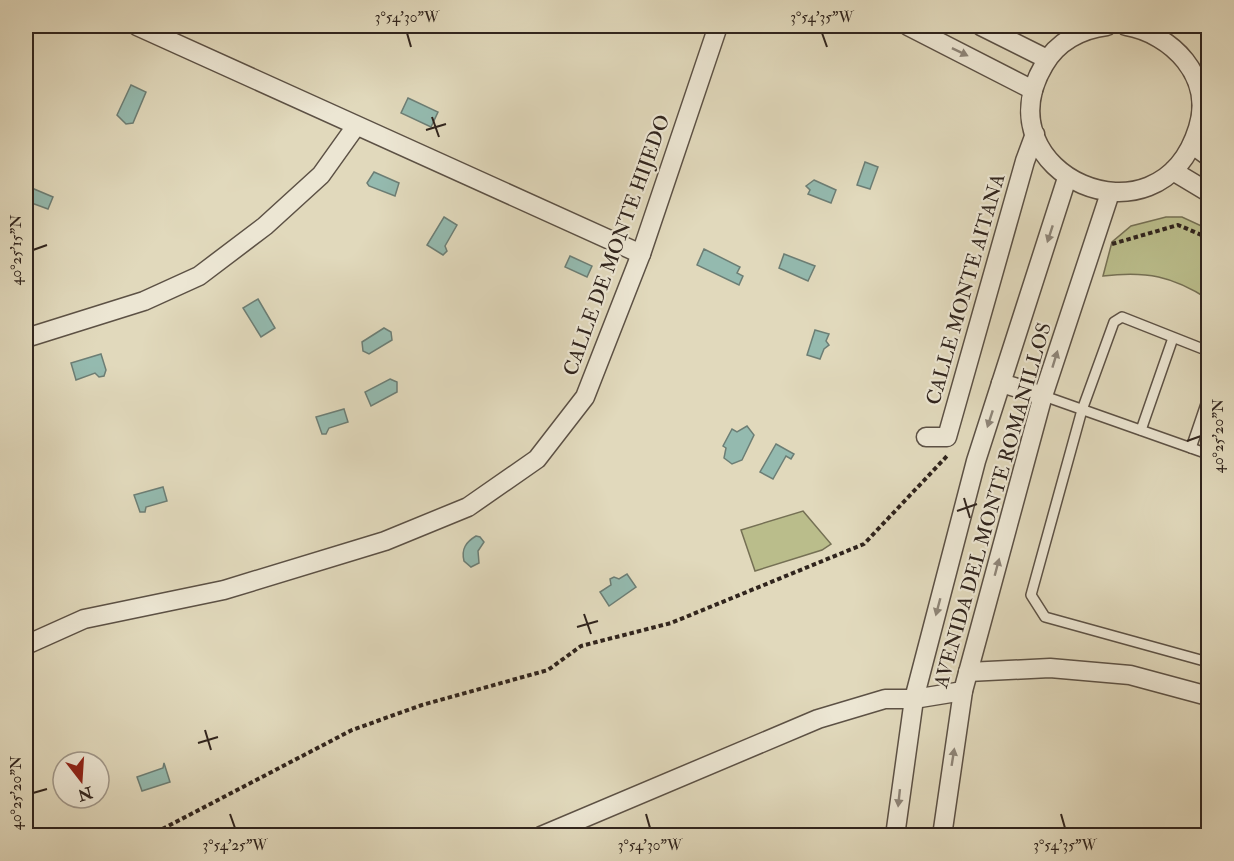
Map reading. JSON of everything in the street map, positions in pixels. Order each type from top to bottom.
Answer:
[{"type":"street","points":[[137,26],[640,254]]},
{"type":"street","name":"CALLE DE MONTE HIJEDO","points":[[26,645],[84,619],[224,590],[385,541],[468,507],[537,459],[585,398],[640,254],[718,26]]},
{"type":"street","points":[[908,26],[1033,90]]},
{"type":"street","points":[[981,26],[1047,59]]},
{"type":"street","points":[[1107,26],[1091,27],[1068,33],[1047,59],[1033,90],[1031,112],[1035,134],[1053,166],[1067,178],[1088,189],[1110,193],[1133,192],[1154,184],[1173,171],[1192,145],[1199,124],[1203,79],[1168,42],[1147,27],[1126,26]]},
{"type":"street","points":[[26,338],[144,302],[199,276],[265,226],[321,175],[356,126]]},
{"type":"street","name":"CALLE MONTE AITANA","points":[[926,437],[947,437],[1025,161],[1035,134]]},
{"type":"street","points":[[1192,145],[1209,156]]},
{"type":"street","points":[[1173,171],[1209,192]]},
{"type":"street","name":"AVENIDA DEL MONTE ROMANILLOS","points":[[895,836],[914,699],[976,461],[1067,178]]},
{"type":"street","name":"AVENIDA DEL MONTE ROMANILLOS","points":[[942,836],[963,691],[1044,396],[1091,245],[1110,193]]},
{"type":"street","points":[[1001,383],[1044,396]]},
{"type":"street","points":[[968,672],[1050,668],[1130,675],[1209,696]]},
{"type":"street","points":[[541,836],[818,719],[885,699],[914,699],[963,691]]},
{"type":"lane","points":[[1209,351],[1122,316],[1114,322],[1082,410],[1031,595],[1037,608],[1045,617],[1209,662]]},
{"type":"lane","points":[[1141,430],[1173,338]]},
{"type":"lane","points":[[1044,396],[1209,454]]},
{"type":"lane","points":[[1191,448],[1209,398]]},
{"type":"path","points":[[1091,245],[1120,243],[1151,231],[1178,225],[1204,236],[1209,230]]},
{"type":"path","points":[[149,836],[352,730],[422,705],[548,670],[580,646],[671,623],[864,544],[948,455],[976,461]]},
{"type":"green space","points":[[1166,217],[1182,217],[1208,229],[1208,299],[1183,285],[1158,277],[1133,274],[1103,276],[1112,242],[1131,226]]},
{"type":"green space","points":[[803,511],[831,544],[822,550],[755,571],[741,530]]},
{"type":"water","points":[[131,85],[146,92],[133,123],[126,124],[117,115]]},
{"type":"water","points":[[408,98],[438,112],[431,127],[401,113]]},
{"type":"water","points":[[865,162],[878,167],[870,189],[857,185]]},
{"type":"water","points":[[374,172],[399,183],[395,196],[369,186],[367,183]]},
{"type":"water","points":[[814,180],[836,190],[831,203],[808,194],[810,190],[806,186]]},
{"type":"water","points":[[27,186],[53,197],[48,209],[26,201]]},
{"type":"water","points":[[444,217],[457,225],[445,246],[447,251],[443,255],[427,245]]},
{"type":"water","points":[[704,249],[740,267],[737,273],[743,276],[739,285],[697,265]]},
{"type":"water","points":[[784,254],[815,266],[808,281],[779,268]]},
{"type":"water","points":[[570,256],[592,266],[587,277],[565,267]]},
{"type":"water","points":[[258,299],[275,328],[261,337],[243,308]]},
{"type":"water","points":[[384,328],[391,332],[392,340],[369,354],[363,351],[362,342]]},
{"type":"water","points":[[815,330],[829,334],[826,341],[829,345],[824,349],[820,359],[807,355]]},
{"type":"water","points":[[101,354],[106,370],[104,376],[99,377],[95,373],[76,380],[71,363]]},
{"type":"water","points":[[390,379],[397,382],[397,392],[371,406],[365,392]]},
{"type":"water","points":[[344,409],[348,422],[329,428],[326,434],[322,434],[316,417]]},
{"type":"water","points":[[747,426],[754,435],[742,460],[732,464],[724,458],[726,448],[723,446],[732,429],[737,432]]},
{"type":"water","points":[[776,444],[794,454],[791,459],[786,456],[773,479],[760,472]]},
{"type":"water","points":[[163,487],[167,501],[146,507],[145,512],[140,512],[134,495]]},
{"type":"water","points":[[476,536],[484,542],[478,551],[479,563],[471,567],[464,561],[463,553],[467,543]]},
{"type":"water","points":[[627,574],[636,587],[609,606],[600,592],[611,585],[610,579],[614,577],[619,579]]},
{"type":"water","points":[[164,763],[170,782],[142,791],[137,777],[163,768]]}]
